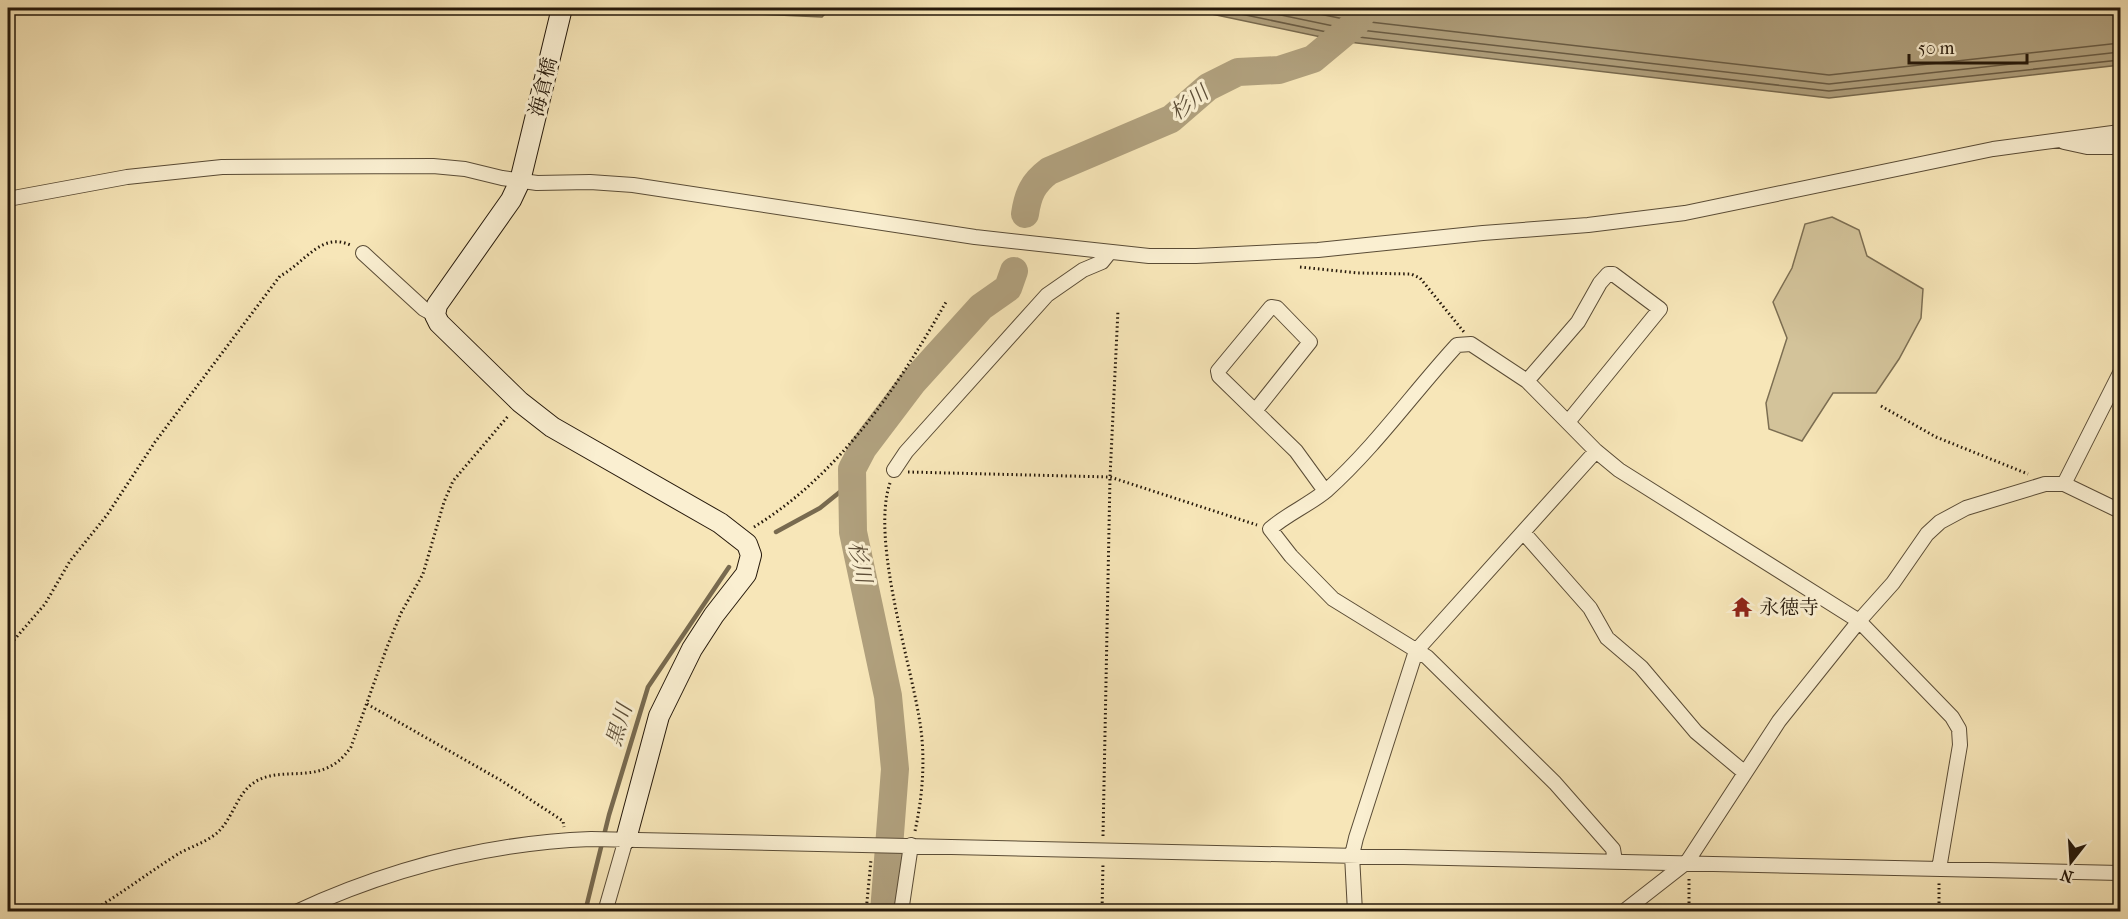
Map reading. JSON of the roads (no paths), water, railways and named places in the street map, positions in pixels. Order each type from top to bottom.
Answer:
[{"type":"street","name":"海倉橋","points":[[435,315],[436,305],[511,200],[522,173],[562,8]]},
{"type":"street","points":[[8,199],[127,177],[222,167],[433,166],[633,185],[975,237],[1110,252],[1184,256],[1318,250],[1588,225],[1685,213],[1832,181],[2050,139],[2121,132]]},
{"type":"street","points":[[2050,139],[2087,147],[2121,147]]},
{"type":"street","points":[[894,470],[906,452],[1047,295],[1083,270],[1102,262],[1110,252]]},
{"type":"street","points":[[363,253],[424,309],[435,315],[440,323],[520,402],[552,427],[740,536],[747,544],[751,555],[746,574],[714,615],[671,688],[652,737],[621,839],[605,912]]},
{"type":"street","points":[[1527,381],[1578,322],[1600,283],[1608,274],[1613,274],[1660,309],[1568,422]]},
{"type":"street","points":[[1255,411],[1310,342],[1277,308],[1271,307],[1218,371],[1219,376],[1296,451],[1325,491]]},
{"type":"street","points":[[1615,861],[1613,849],[1555,783],[1427,657],[1333,599],[1291,556],[1270,530],[1325,491],[1369,448],[1417,388],[1457,345],[1472,344],[1527,381],[1596,451],[1619,470],[1859,621],[1952,717],[1959,729],[1960,745],[1939,869]]},
{"type":"street","points":[[2064,484],[2121,373]]},
{"type":"street","points":[[1355,912],[1352,855],[1416,651],[1596,451]]},
{"type":"street","points":[[1623,912],[1686,862],[1779,721],[1859,621],[1893,583],[1927,534],[1940,522],[1966,508],[2044,484],[2064,484],[2121,511]]},
{"type":"street","points":[[1522,532],[1590,608],[1607,638],[1641,666],[1696,732],[1745,773]]},
{"type":"street","points":[[296,912],[385,874],[451,856],[518,843],[591,839],[2121,873]]},
{"type":"street","points":[[901,912],[908,845]]},
{"type":"water","points":[[677,8],[831,8],[822,17],[691,11]]},
{"type":"water","points":[[1183,8],[2120,8],[2120,65],[1829,98],[1340,41]]},
{"type":"waterway","name":"杉川","points":[[1025,214],[1032,190],[1049,171],[1171,119],[1208,87],[1238,72],[1279,70],[1313,59],[1355,24],[1365,8]]},
{"type":"waterway","name":"杉川","points":[[884,912],[895,769],[888,696],[853,532],[852,469],[863,448],[913,382],[981,307],[1008,288],[1014,271]]},
{"type":"waterway","name":"黒川","points":[[776,532],[820,508],[851,483]]},
{"type":"waterway","name":"黒川","points":[[585,912],[609,815],[648,687],[729,567]]},
{"type":"place","name":"永徳寺","points":[[1742,607]]}]
